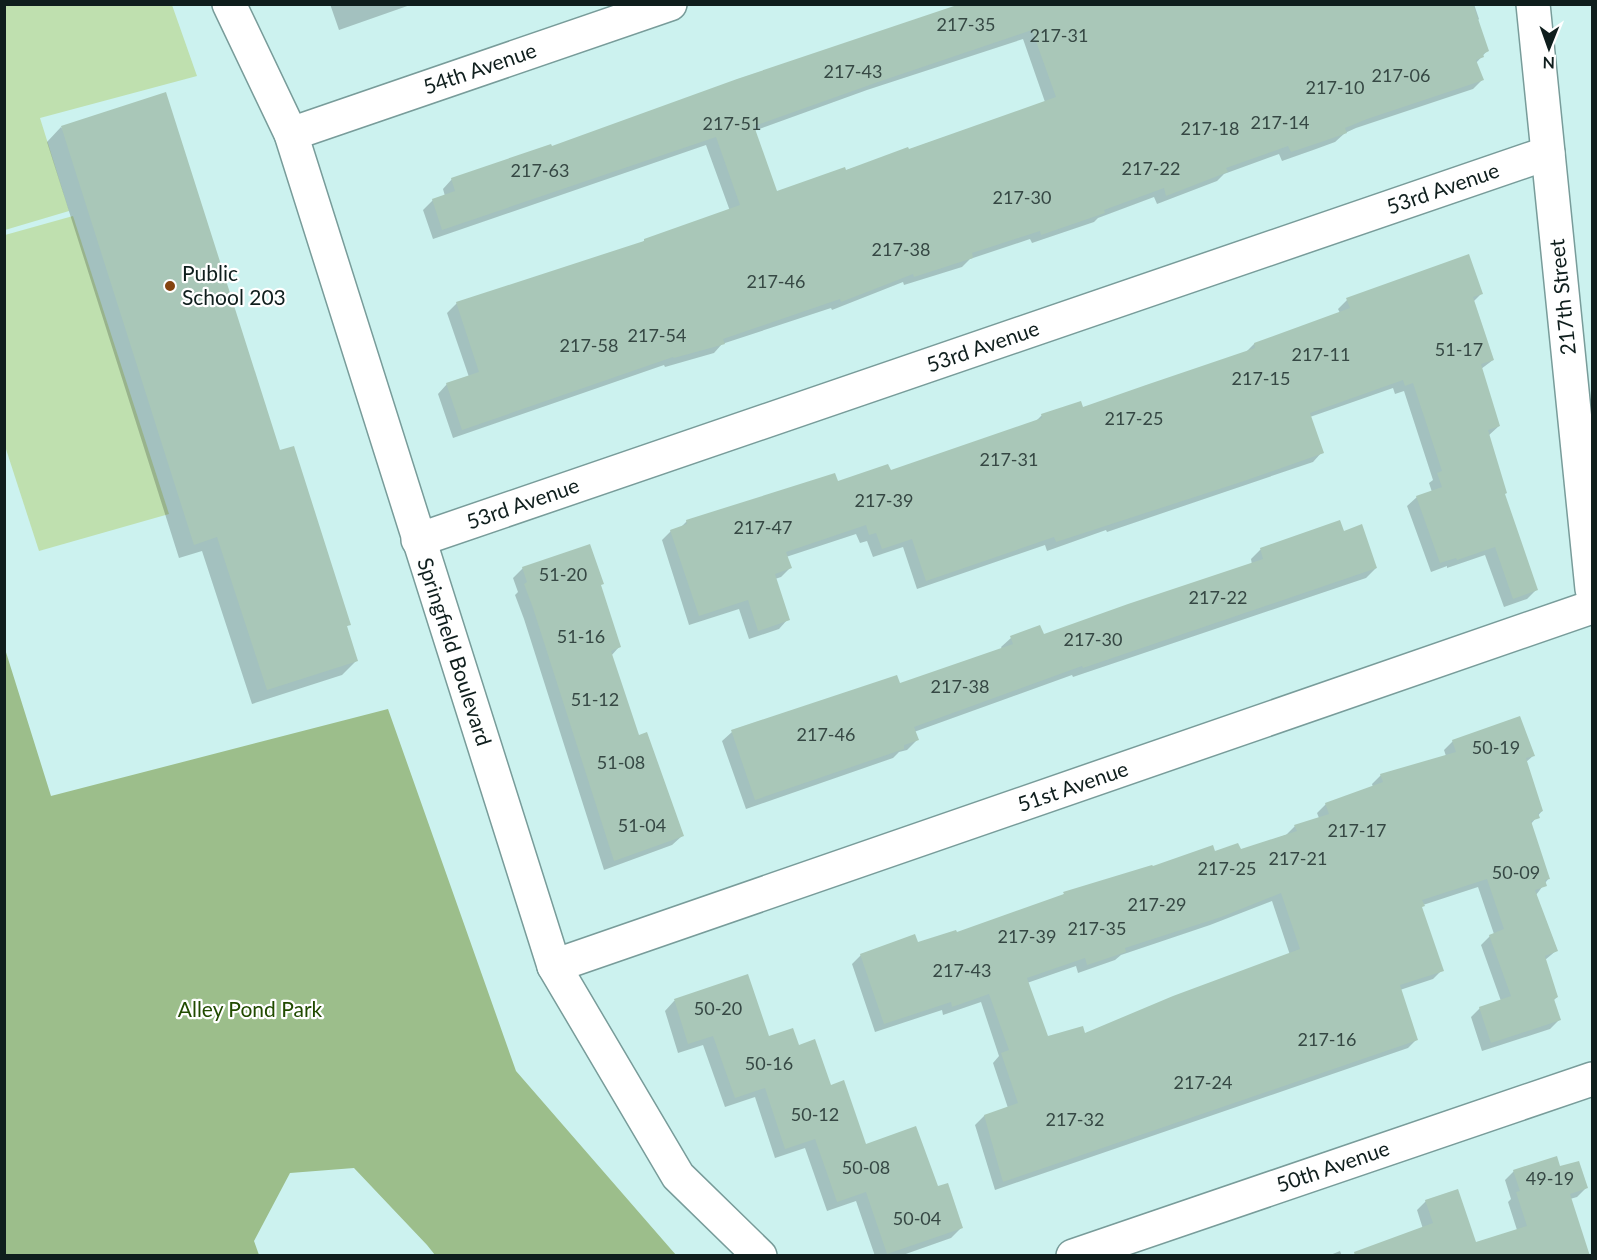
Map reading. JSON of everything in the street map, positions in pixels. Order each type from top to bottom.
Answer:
[{"type":"street","name":"Springfield Boulevard","points":[[229,4],[291,134],[554,966],[678,1176],[760,1256]]},
{"type":"street","name":"54th Avenue","points":[[291,134],[670,4]]},
{"type":"street","name":"217th Street","points":[[1533,4],[1593,589]]},
{"type":"street","name":"53rd Avenue","points":[[418,540],[1548,153]]},
{"type":"street","name":"51st Avenue","points":[[554,966],[1593,607]]},
{"type":"street","name":"50th Avenue","points":[[1073,1256],[1593,1079]]},
{"type":"green space","points":[[5,4],[172,5],[197,76],[40,118],[69,211],[5,230]]},
{"type":"green space","points":[[73,216],[169,514],[39,551],[5,446],[5,235]]},
{"type":"green space","name":"Alley Pond Park","points":[[5,649],[51,796],[388,709],[516,1071],[676,1255],[435,1255],[354,1168],[290,1173],[254,1241],[259,1255],[5,1255]]},
{"type":"building","points":[[960,4],[1473,4],[1489,51],[1483,54],[1484,57],[1476,60],[1484,80],[1367,119],[1345,128],[1347,133],[1291,152],[1288,146],[1226,168],[1228,172],[1166,196],[1164,188],[1104,210],[1105,213],[1041,235],[1040,231],[972,253],[973,258],[914,277],[913,274],[841,302],[840,299],[723,339],[725,344],[673,357],[462,430],[446,383],[479,372],[456,302],[644,241],[644,239],[740,205],[716,137],[442,230],[432,199],[455,191],[451,178],[551,144],[552,146],[737,79]],"holes":[[[1032,30],[1056,97],[909,149],[908,147],[846,170],[845,167],[777,191],[754,126]]]},
{"type":"building","name":"Public School 203","points":[[166,92],[280,450],[294,446],[351,625],[347,626],[358,661],[267,690],[217,537],[194,545],[61,126]]},
{"type":"building","points":[[1469,254],[1483,294],[1473,297],[1494,360],[1481,364],[1500,426],[1488,430],[1507,493],[1505,494],[1538,590],[1513,599],[1495,547],[1457,560],[1456,558],[1440,563],[1416,496],[1442,487],[1437,473],[1442,471],[1413,383],[1405,386],[1403,380],[1310,413],[1324,453],[1244,481],[1056,542],[1054,537],[926,581],[912,539],[882,549],[876,533],[869,535],[866,525],[786,552],[792,568],[775,574],[790,620],[758,631],[748,600],[699,616],[670,530],[687,524],[686,520],[835,473],[838,481],[888,464],[891,470],[1042,418],[1041,414],[1081,401],[1083,407],[1255,348],[1254,343],[1350,308],[1346,298]]},
{"type":"building","points":[[1340,520],[1344,531],[1362,524],[1377,568],[1083,668],[1082,666],[914,727],[919,740],[904,745],[904,749],[755,800],[731,730],[897,675],[900,683],[1013,644],[1010,636],[1040,625],[1044,634],[1263,559],[1260,548]]},
{"type":"building","points":[[590,544],[604,584],[601,585],[621,647],[611,651],[639,735],[647,732],[684,836],[614,861],[524,584],[527,582],[522,567]]},
{"type":"building","points":[[1520,716],[1535,756],[1526,758],[1543,811],[1538,813],[1540,818],[1531,821],[1550,879],[1545,880],[1547,886],[1535,890],[1558,951],[1545,956],[1558,997],[1554,999],[1561,1020],[1491,1043],[1479,1007],[1511,996],[1489,935],[1504,929],[1487,879],[1422,900],[1425,906],[1422,907],[1444,971],[1400,985],[1418,1040],[1003,1182],[984,1115],[1018,1103],[1001,1053],[1009,1050],[989,994],[952,1007],[951,1002],[884,1024],[860,954],[915,934],[918,942],[956,930],[957,932],[1064,894],[1063,892],[1153,866],[1213,845],[1215,851],[1238,843],[1241,849],[1297,831],[1294,825],[1329,814],[1325,803],[1383,782],[1380,774],[1456,752],[1452,740]],"holes":[[[1281,893],[1300,949],[1173,996],[1085,1033],[1083,1026],[1048,1036],[1027,978],[1085,958],[1087,965],[1126,952],[1125,948],[1221,917]]]},
{"type":"building","points":[[748,974],[769,1036],[793,1028],[799,1045],[815,1039],[831,1085],[844,1080],[866,1144],[916,1126],[938,1186],[948,1183],[963,1228],[887,1254],[866,1192],[837,1202],[815,1139],[785,1149],[765,1088],[735,1098],[713,1036],[688,1044],[674,999]]},
{"type":"building","points":[[1557,1156],[1560,1166],[1579,1161],[1588,1188],[1570,1194],[1590,1256],[1355,1256],[1354,1252],[1433,1223],[1425,1200],[1458,1189],[1476,1242],[1527,1226],[1516,1192],[1520,1191],[1513,1170]]},
{"type":"place","name":"Public School 203","points":[[170,286]]}]
